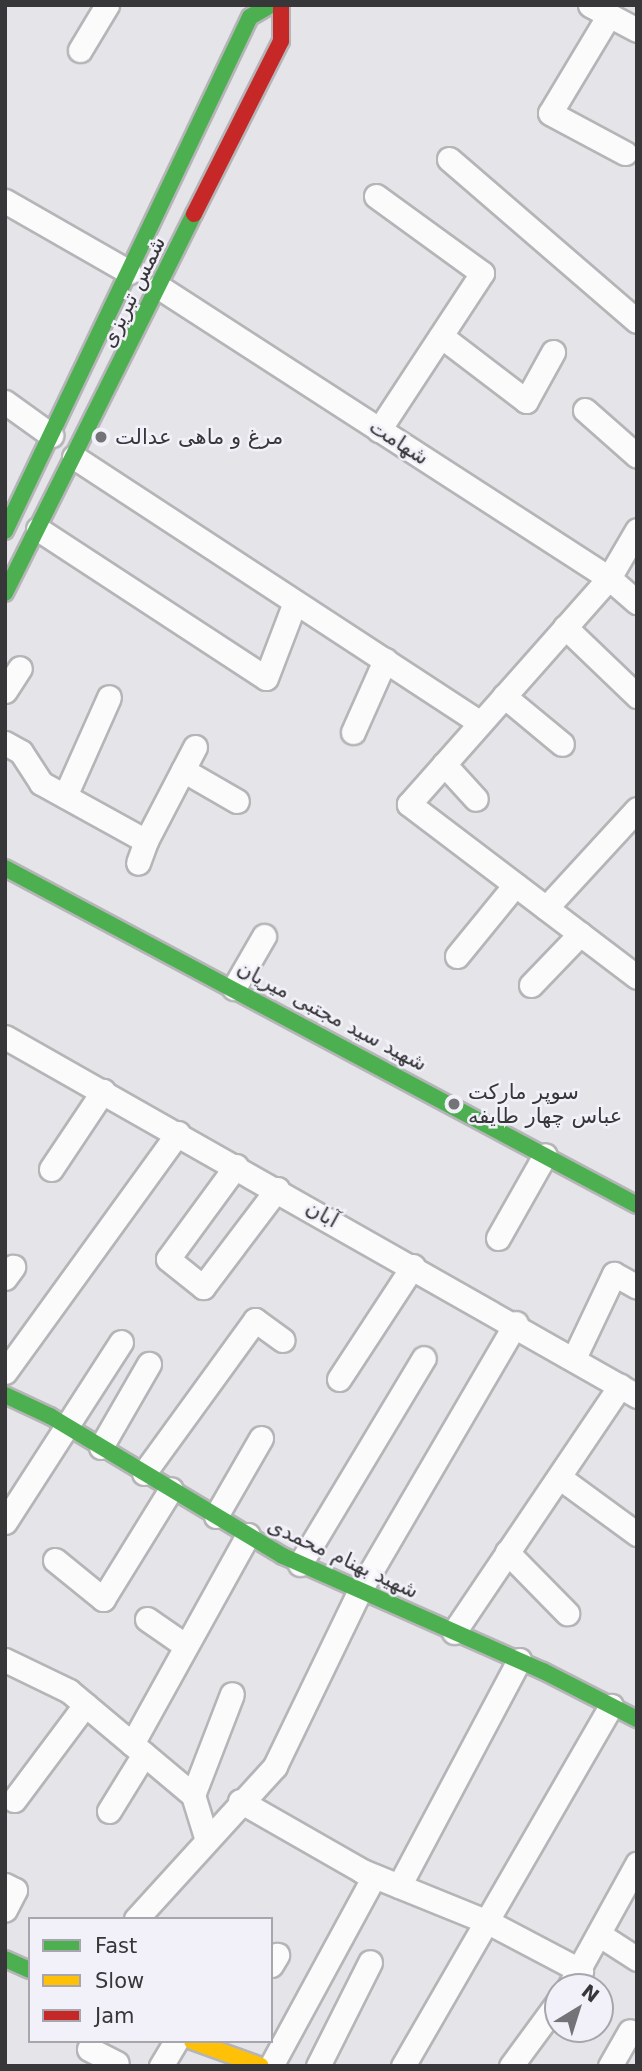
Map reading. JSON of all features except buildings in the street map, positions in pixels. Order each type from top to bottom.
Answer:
[{"type":"street","points":[[80,50],[107,5]]},
{"type":"street","name":"شمس تبریزی","points":[[5,531],[12,497],[51,435],[250,17],[271,5]]},
{"type":"street","name":"شمس تبریزی","points":[[5,593],[281,41],[281,5]]},
{"type":"street","points":[[625,153],[550,113],[599,10],[637,30]]},
{"type":"street","points":[[449,159],[637,321]]},
{"type":"street","points":[[376,196],[482,273],[379,430]]},
{"type":"street","points":[[5,201],[159,287]]},
{"type":"street","name":"شهامت","points":[[159,287],[609,578],[637,602]]},
{"type":"street","points":[[441,336],[526,401],[553,352]]},
{"type":"street","points":[[5,402],[51,435]]},
{"type":"street","points":[[584,410],[637,456]]},
{"type":"street","points":[[75,457],[480,723]]},
{"type":"street","points":[[38,529],[266,678],[295,601]]},
{"type":"street","points":[[637,530],[609,578],[409,804],[637,977]]},
{"type":"street","points":[[565,628],[637,696]]},
{"type":"street","points":[[353,732],[385,660]]},
{"type":"street","points":[[5,691],[20,668]]},
{"type":"street","points":[[505,696],[562,744]]},
{"type":"street","points":[[65,796],[109,697]]},
{"type":"street","points":[[5,743],[21,752],[41,783],[146,841]]},
{"type":"street","points":[[138,863],[146,841],[195,747]]},
{"type":"street","points":[[444,764],[476,799]]},
{"type":"street","points":[[183,770],[237,801]]},
{"type":"street","points":[[546,908],[637,809]]},
{"type":"street","name":"شهید سید مجتبی میریان","points":[[5,868],[637,1205]]},
{"type":"street","points":[[457,956],[515,885]]},
{"type":"street","points":[[531,985],[580,934]]},
{"type":"street","points":[[234,988],[264,936]]},
{"type":"street","name":"آبان","points":[[5,1037],[575,1356],[629,1391]]},
{"type":"street","points":[[51,1169],[103,1091]]},
{"type":"street","points":[[5,1372],[178,1133]]},
{"type":"street","points":[[498,1238],[545,1155]]},
{"type":"street","points":[[236,1166],[168,1259],[203,1287],[277,1189]]},
{"type":"street","points":[[339,1379],[413,1266]]},
{"type":"street","points":[[575,1356],[614,1274],[637,1287]]},
{"type":"street","points":[[144,1473],[255,1320],[283,1340]]},
{"type":"street","points":[[138,1917],[205,1837],[275,1766],[360,1590],[516,1323]]},
{"type":"street","points":[[5,1522],[121,1342]]},
{"type":"street","points":[[300,1564],[424,1358]]},
{"type":"street","points":[[101,1447],[149,1364]]},
{"type":"street","points":[[454,1632],[559,1477],[629,1391]]},
{"type":"street","name":"شهید بهنام محمدی","points":[[6,1397],[67,1427],[300,1564],[628,1710]]},
{"type":"street","points":[[216,1516],[261,1438]]},
{"type":"street","points":[[559,1477],[637,1534]]},
{"type":"street","points":[[55,1560],[103,1599],[171,1489]]},
{"type":"street","points":[[109,1811],[186,1646],[248,1535]]},
{"type":"street","points":[[508,1552],[567,1614]]},
{"type":"street","points":[[147,1619],[186,1646]]},
{"type":"street","points":[[5,1660],[85,1705],[193,1795],[205,1837]]},
{"type":"street","points":[[399,1886],[519,1660]]},
{"type":"street","points":[[193,1795],[232,1694]]},
{"type":"street","points":[[14,1801],[85,1705]]},
{"type":"street","points":[[403,2066],[489,1923],[628,1710]]},
{"type":"street","points":[[240,1801],[374,1876],[489,1923],[566,1973]]},
{"type":"street","points":[[578,1973],[637,1864]]},
{"type":"street","points":[[271,2066],[374,1876]]},
{"type":"street","points":[[5,1885],[15,1890],[5,1910]]},
{"type":"street","points":[[600,1935],[637,1959]]},
{"type":"street","points":[[5,1959],[28,1969]]},
{"type":"street","points":[[318,2066],[370,1962]]},
{"type":"street","points":[[511,2066],[544,2021]]},
{"type":"street","points":[[610,2066],[630,2031]]},
{"type":"street","points":[[161,2066],[175,2043]]},
{"type":"street","points":[[204,2043],[222,2046],[261,2066]]},
{"type":"street","points":[[88,2052],[117,2063]]},
{"type":"traffic: fast","points":[[5,531],[250,17],[271,5]]},
{"type":"traffic: fast","points":[[5,593],[194,214]]},
{"type":"traffic: fast","points":[[5,868],[637,1205]]},
{"type":"traffic: fast","points":[[5,1395],[50,1416],[283,1556],[543,1671],[637,1719]]},
{"type":"traffic: fast","points":[[5,1959],[28,1969]]},
{"type":"traffic: slow","points":[[198,2043],[261,2066]]},
{"type":"traffic: jam","points":[[194,214],[281,41],[281,5]]},
{"type":"place","name":"مرغ و ماهی عدالت","points":[[101,437]]},
{"type":"place","name":"سوپر مارکت عباس چهار طایفه","points":[[454,1104]]}]
